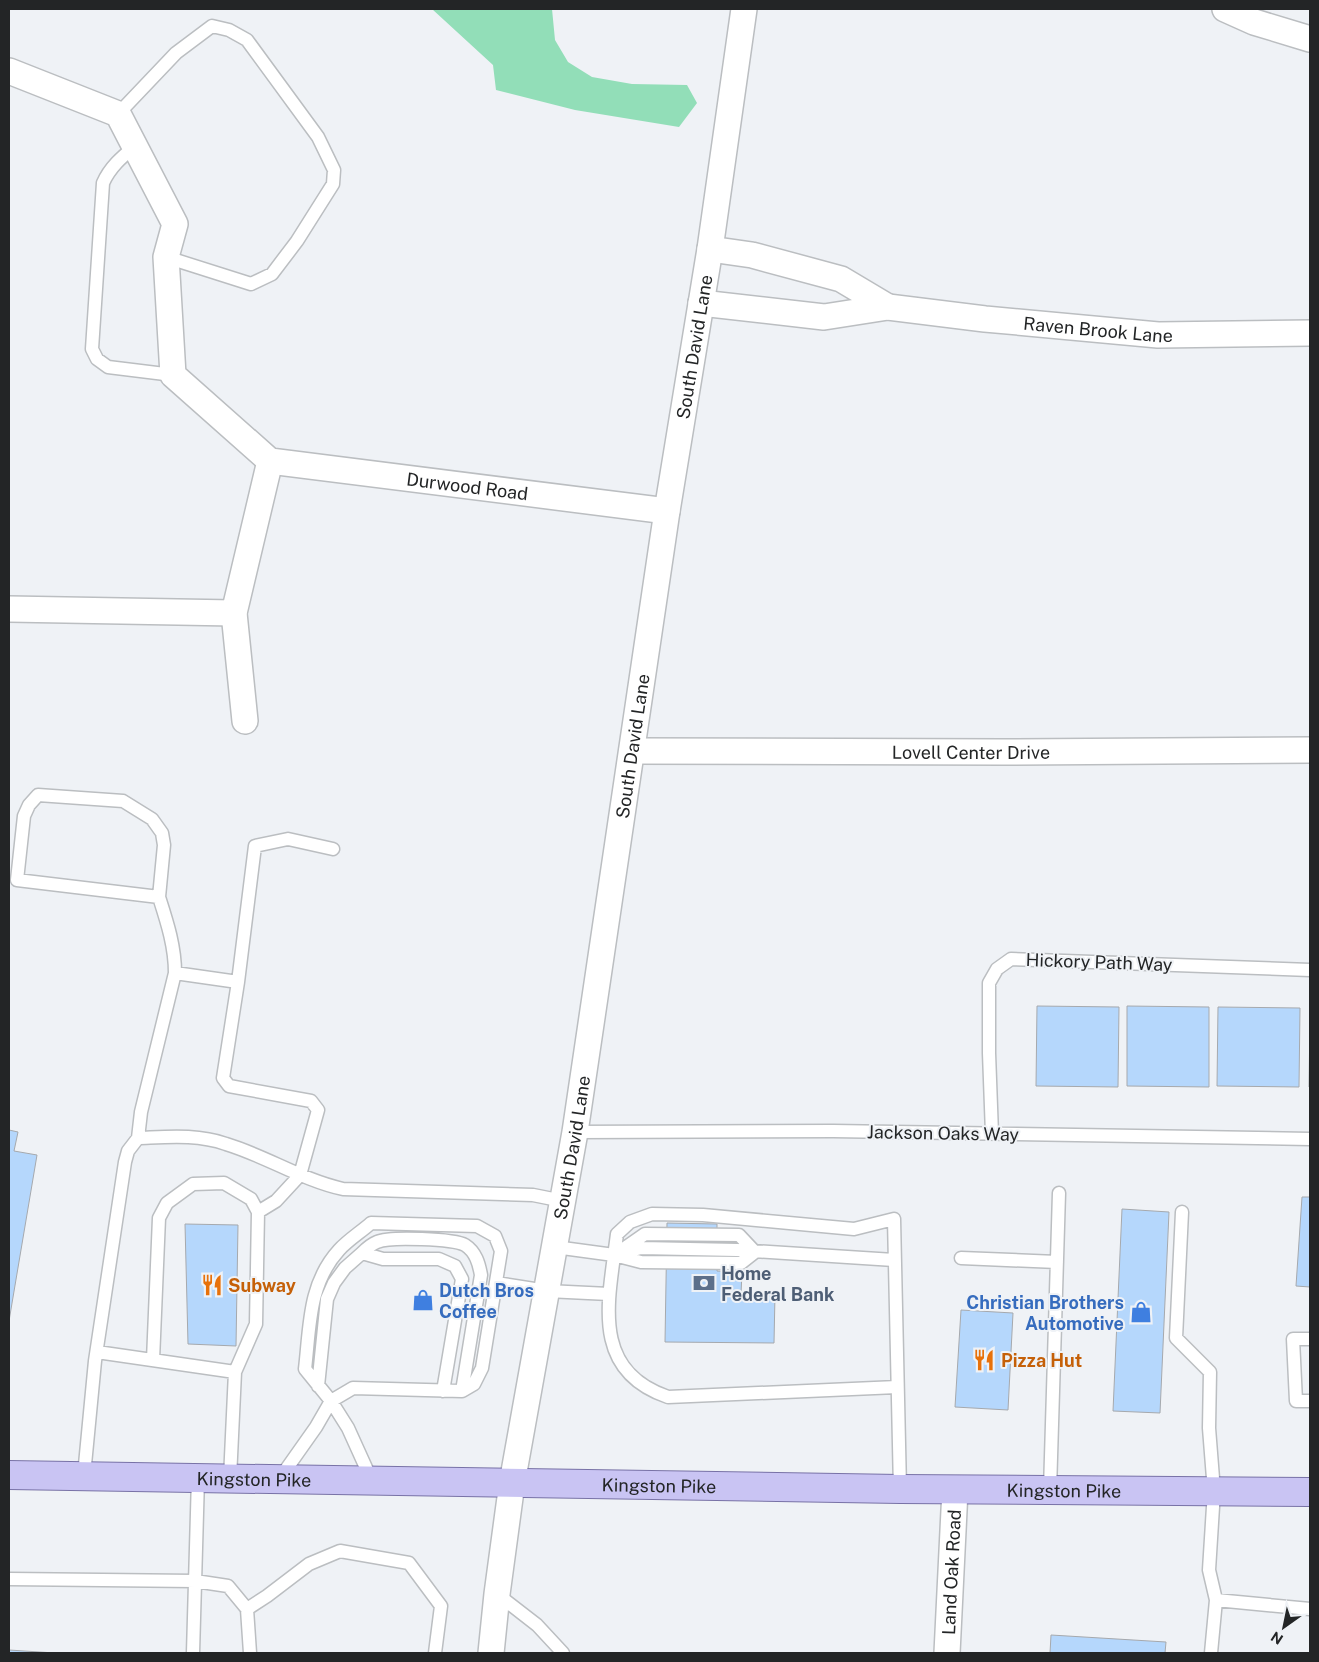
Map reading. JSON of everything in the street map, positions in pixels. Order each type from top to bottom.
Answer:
[{"type":"main road","name":"Kingston Pike","points":[[9,1475],[955,1490],[1310,1492]]},
{"type":"street","name":"South David Lane","points":[[491,1653],[512,1483],[575,1132],[667,511],[710,248],[744,9]]},
{"type":"street","points":[[1225,9],[1254,22],[1310,39]]},
{"type":"street","points":[[9,71],[118,114],[175,224],[166,256],[173,375],[270,461],[234,613],[245,721]]},
{"type":"street","name":"Raven Brook Lane","points":[[710,248],[752,255],[841,278],[888,307]]},
{"type":"street","name":"Raven Brook Lane","points":[[701,303],[824,317],[888,307],[985,320],[1158,336],[1310,334]]},
{"type":"street","name":"Durwood Road","points":[[270,461],[667,511]]},
{"type":"street","points":[[9,609],[234,613]]},
{"type":"street","name":"Lovell Center Drive","points":[[632,751],[1002,752],[1310,750]]},
{"type":"street","name":"Land Oak Road","points":[[948,1653],[955,1490]]},
{"type":"lane","points":[[118,114],[176,53],[212,26],[229,30],[247,40],[318,137],[334,170],[333,184],[297,241],[272,274],[252,284],[166,256]]},
{"type":"lane","points":[[134,146],[107,173],[103,183],[92,349],[97,359],[108,366],[173,375]]},
{"type":"lane","points":[[84,1475],[96,1352],[125,1162],[128,1151],[138,1138],[141,1112],[175,973],[175,957],[159,897],[164,845],[162,833],[152,818],[123,801],[38,794],[29,805],[24,816],[18,880],[159,897]]},
{"type":"lane","points":[[258,1212],[276,1201],[300,1175],[318,1110],[311,1101],[229,1086],[223,1078],[238,982],[255,846],[288,839],[333,849]]},
{"type":"lane","name":"Hickory Path Way","points":[[992,1134],[989,983],[997,969],[1011,959],[1310,970]]},
{"type":"lane","points":[[175,973],[238,982]]},
{"type":"lane","name":"Jackson Oaks Way","points":[[575,1132],[833,1131],[1310,1139]]},
{"type":"lane","points":[[138,1138],[193,1137],[225,1143],[322,1184],[343,1189],[533,1195],[563,1201]]},
{"type":"lane","points":[[153,1360],[159,1218],[167,1203],[193,1184],[224,1182],[251,1199],[258,1212],[256,1324],[235,1372],[230,1478]]},
{"type":"lane","points":[[1050,1490],[1059,1193]]},
{"type":"lane","points":[[1182,1212],[1176,1338],[1210,1372],[1209,1428],[1214,1491],[1209,1570],[1216,1600],[1211,1653]]},
{"type":"lane","points":[[897,1387],[668,1397],[651,1392],[636,1381],[618,1357],[614,1350],[610,1333],[609,1294],[617,1234],[630,1222],[652,1214],[703,1215],[854,1229],[894,1219],[900,1489]]},
{"type":"lane","points":[[280,1479],[316,1427],[331,1400],[353,1388],[462,1392],[474,1384],[482,1368],[501,1251],[495,1236],[477,1226],[371,1223],[339,1250],[321,1276],[313,1299],[305,1370],[331,1400],[348,1428],[372,1481]]},
{"type":"lane","points":[[614,1255],[645,1234],[738,1235],[755,1252]]},
{"type":"lane","points":[[318,1386],[327,1299],[334,1283],[345,1268],[377,1242],[391,1239],[443,1240],[465,1245],[478,1259],[481,1275],[462,1392]]},
{"type":"lane","points":[[555,1247],[614,1255],[641,1262],[741,1263],[755,1252],[894,1260]]},
{"type":"lane","points":[[362,1253],[383,1259],[439,1259],[455,1266],[462,1279],[442,1391]]},
{"type":"lane","points":[[961,1258],[1057,1262]]},
{"type":"lane","points":[[496,1283],[547,1291],[609,1294]]},
{"type":"lane","points":[[1310,1339],[1293,1339],[1296,1401],[1310,1401]]},
{"type":"lane","points":[[96,1352],[235,1372]]},
{"type":"lane","points":[[193,1653],[198,1478]]},
{"type":"lane","points":[[247,1609],[309,1564],[340,1551],[409,1563],[441,1606],[434,1653]]},
{"type":"lane","points":[[9,1579],[194,1581],[228,1586],[247,1609],[250,1653]]},
{"type":"lane","points":[[497,1594],[537,1625],[564,1653]]},
{"type":"lane","points":[[1216,1600],[1310,1609]]},
{"type":"green space","points":[[432,9],[552,9],[555,40],[568,62],[592,77],[632,84],[687,85],[697,103],[679,127],[575,110],[496,90],[493,65]]},
{"type":"building","points":[[1037,1006],[1119,1007],[1118,1087],[1036,1086]]},
{"type":"building","points":[[1127,1006],[1209,1007],[1209,1087],[1127,1086]]},
{"type":"building","points":[[1218,1007],[1300,1008],[1299,1087],[1217,1086]]},
{"type":"building","points":[[1310,1018],[1310,1088],[1309,1087]]},
{"type":"building","points":[[9,1130],[18,1132],[14,1151],[37,1155],[9,1321]]},
{"type":"building","points":[[1302,1197],[1310,1197],[1310,1287],[1296,1286]]},
{"type":"building","name":"Christian Brothers Automotive","points":[[1122,1209],[1169,1212],[1160,1413],[1113,1411]]},
{"type":"building","name":"Home Federal Bank","points":[[667,1223],[717,1224],[717,1271],[742,1272],[741,1294],[775,1294],[774,1343],[665,1342]]},
{"type":"building","name":"Subway","points":[[185,1224],[238,1225],[236,1346],[188,1344]]},
{"type":"building","name":"Pizza Hut","points":[[961,1310],[1013,1313],[1008,1410],[955,1407]]},
{"type":"building","points":[[1051,1635],[1166,1642],[1165,1653],[1050,1653]]},
{"type":"building","points":[[9,1650],[55,1653],[9,1653]]},
{"type":"place","name":"Home Federal Bank","points":[[704,1283]]},
{"type":"place","name":"Subway","points":[[212,1285]]},
{"type":"place","name":"Dutch Bros Coffee","points":[[423,1300]]},
{"type":"place","name":"Christian Brothers Automotive","points":[[1141,1312]]},
{"type":"place","name":"Pizza Hut","points":[[984,1360]]}]
